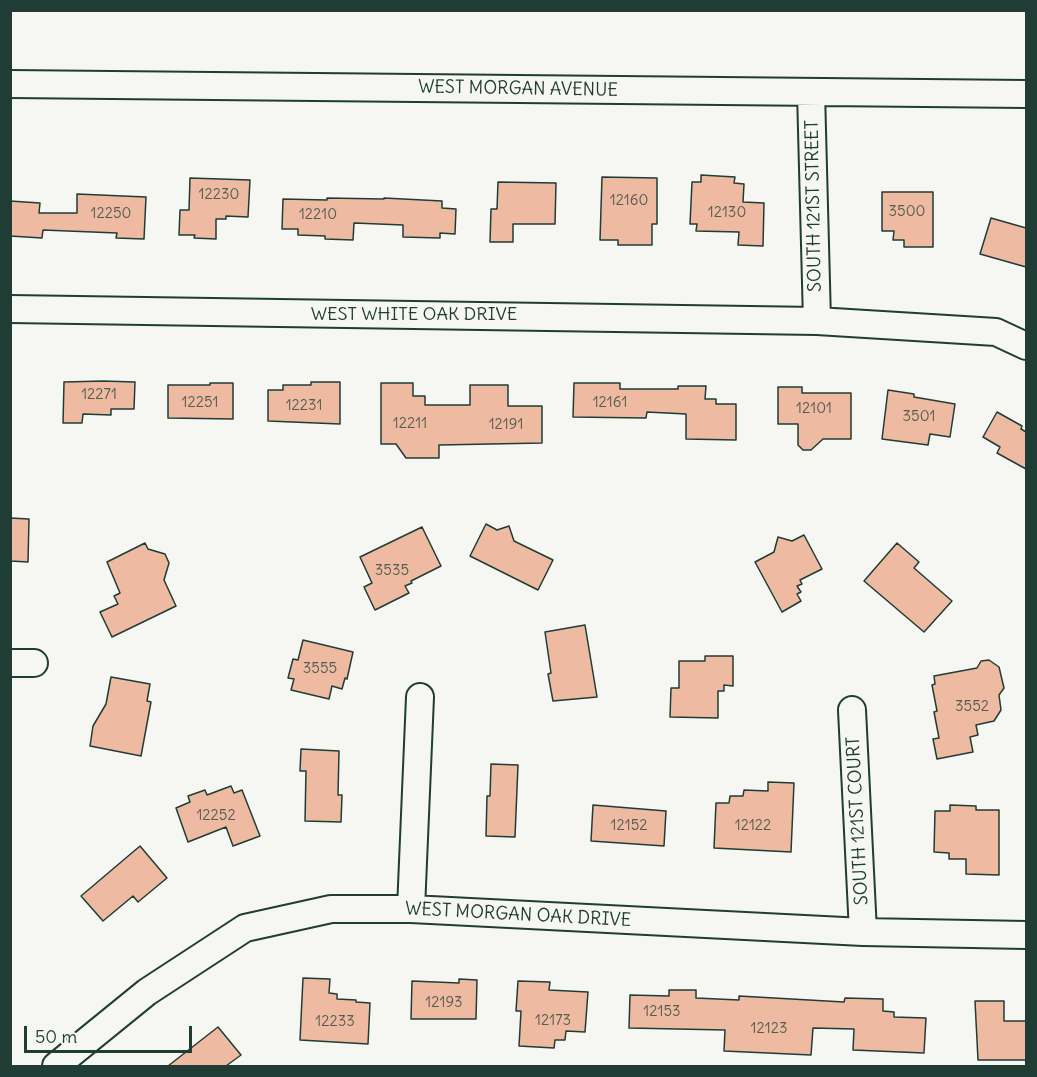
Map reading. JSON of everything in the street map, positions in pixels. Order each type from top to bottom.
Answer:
[{"type":"street","name":"WEST MORGAN AVENUE","points":[[10,84],[1026,94]]},
{"type":"street","name":"SOUTH 121ST STREET","points":[[812,92],[817,321]]},
{"type":"street","name":"WEST WHITE OAK DRIVE","points":[[10,309],[817,321],[996,332],[1026,346]]},
{"type":"street","points":[[411,909],[420,697]]},
{"type":"street","name":"SOUTH 121ST COURT","points":[[852,710],[863,932]]},
{"type":"street","name":"WEST MORGAN OAK DRIVE","points":[[56,1066],[147,993],[245,928],[331,909],[411,909],[863,932],[1026,934]]},
{"type":"building","points":[[701,175],[735,177],[734,183],[744,184],[743,202],[764,203],[763,246],[738,245],[739,232],[696,231],[697,224],[690,224],[692,182],[701,182]]},
{"type":"building","points":[[602,177],[657,178],[657,224],[652,224],[652,245],[618,245],[618,240],[600,240]]},
{"type":"building","points":[[190,178],[250,180],[248,217],[226,216],[226,219],[216,219],[216,239],[179,235],[180,210],[189,210]]},
{"type":"building","points":[[498,182],[556,183],[555,224],[513,224],[513,242],[490,242],[491,209],[497,209]]},
{"type":"building","points":[[882,192],[933,192],[933,247],[904,247],[904,240],[893,240],[894,231],[882,231]]},
{"type":"building","points":[[77,194],[146,197],[144,239],[116,238],[117,233],[43,230],[42,238],[10,236],[10,201],[40,203],[39,213],[77,213]]},
{"type":"building","points":[[327,198],[442,201],[442,208],[456,209],[455,234],[440,233],[440,238],[403,237],[403,225],[354,223],[353,240],[298,235],[298,229],[282,229],[283,199],[327,200]]},
{"type":"building","points":[[991,218],[1026,228],[1026,267],[980,254]]},
{"type":"building","points":[[64,382],[135,382],[134,409],[111,409],[111,415],[83,414],[82,423],[63,423]]},
{"type":"building","points":[[311,382],[340,382],[340,424],[268,421],[268,390],[283,390],[283,385],[311,385]]},
{"type":"building","points":[[210,383],[233,383],[233,419],[168,418],[168,385],[210,385]]},
{"type":"building","points":[[381,383],[413,383],[413,396],[425,396],[425,405],[470,405],[470,385],[508,385],[508,406],[542,406],[542,443],[439,445],[439,458],[406,458],[396,444],[381,444]]},
{"type":"building","points":[[574,383],[620,383],[620,389],[678,389],[678,386],[706,386],[705,399],[716,399],[716,404],[736,404],[736,440],[686,439],[686,414],[647,412],[646,418],[573,417]]},
{"type":"building","points":[[778,387],[802,387],[802,393],[851,393],[851,439],[823,439],[811,450],[803,450],[798,445],[798,424],[778,424]]},
{"type":"building","points":[[888,390],[955,404],[950,437],[930,434],[928,445],[882,439]]},
{"type":"building","points":[[997,412],[1022,426],[1021,429],[1026,432],[1026,469],[997,453],[1000,447],[983,437]]},
{"type":"building","points":[[10,518],[29,519],[28,562],[10,561]]},
{"type":"building","points":[[486,524],[497,530],[509,526],[514,541],[553,560],[538,590],[470,556]]},
{"type":"building","points":[[422,527],[441,566],[405,586],[409,593],[375,610],[364,587],[372,583],[360,557]]},
{"type":"building","points":[[804,535],[822,569],[800,580],[802,584],[797,586],[801,592],[797,594],[801,601],[782,612],[755,562],[774,552],[778,537],[792,541]]},
{"type":"building","points":[[145,543],[148,549],[165,554],[169,563],[164,580],[176,606],[112,637],[100,612],[118,604],[114,596],[120,593],[107,562]]},
{"type":"building","points":[[897,543],[919,562],[914,568],[952,601],[924,632],[864,581]]},
{"type":"building","points":[[585,625],[597,697],[553,701],[548,674],[551,673],[545,632]]},
{"type":"building","points":[[303,640],[353,652],[347,679],[345,678],[342,689],[332,686],[329,699],[291,690],[294,679],[288,678],[293,659],[298,660]]},
{"type":"building","points":[[705,656],[733,656],[733,686],[724,685],[724,691],[718,691],[718,718],[670,717],[671,688],[679,688],[679,661],[705,661]]},
{"type":"building","points":[[989,660],[999,667],[1004,688],[999,695],[1001,710],[994,721],[976,725],[978,735],[970,737],[973,752],[937,759],[933,739],[939,738],[934,712],[937,711],[932,685],[935,684],[934,676],[977,668],[981,661]]},
{"type":"building","points":[[111,677],[150,684],[147,701],[151,702],[141,756],[90,746],[93,726],[106,704]]},
{"type":"building","points":[[301,749],[339,751],[338,795],[342,795],[341,822],[305,821],[306,771],[300,771]]},
{"type":"building","points":[[491,764],[518,765],[515,837],[486,836]]},
{"type":"building","points":[[768,782],[794,783],[791,852],[714,848],[716,803],[729,803],[730,796],[743,796],[744,790],[768,791]]},
{"type":"building","points":[[231,786],[234,793],[242,790],[260,836],[233,846],[226,827],[188,842],[176,808],[190,802],[188,796],[205,790],[207,795]]},
{"type":"building","points":[[593,805],[666,811],[664,846],[591,841]]},
{"type":"building","points":[[950,805],[976,806],[976,810],[999,810],[999,875],[966,874],[966,859],[949,859],[949,853],[934,852],[935,811],[950,811]]},
{"type":"building","points":[[140,846],[167,878],[138,902],[133,896],[103,921],[81,896]]},
{"type":"building","points":[[303,978],[330,979],[329,993],[337,994],[337,999],[370,1003],[368,1044],[300,1040]]},
{"type":"building","points":[[459,979],[477,980],[476,1019],[411,1019],[412,981],[459,983]]},
{"type":"building","points":[[518,981],[550,982],[549,990],[588,992],[585,1032],[566,1031],[565,1040],[555,1040],[554,1048],[519,1046],[521,1011],[516,1011]]},
{"type":"building","points":[[669,990],[696,990],[696,998],[739,1000],[739,996],[844,1002],[845,998],[883,999],[883,1011],[894,1012],[894,1017],[926,1018],[924,1053],[853,1050],[854,1029],[813,1028],[811,1055],[724,1051],[725,1030],[629,1028],[630,995],[669,996]]},
{"type":"building","points":[[975,1001],[1004,1001],[1004,1021],[1026,1021],[1026,1060],[978,1060]]},
{"type":"building","points":[[218,1027],[241,1055],[226,1066],[168,1066]]}]
